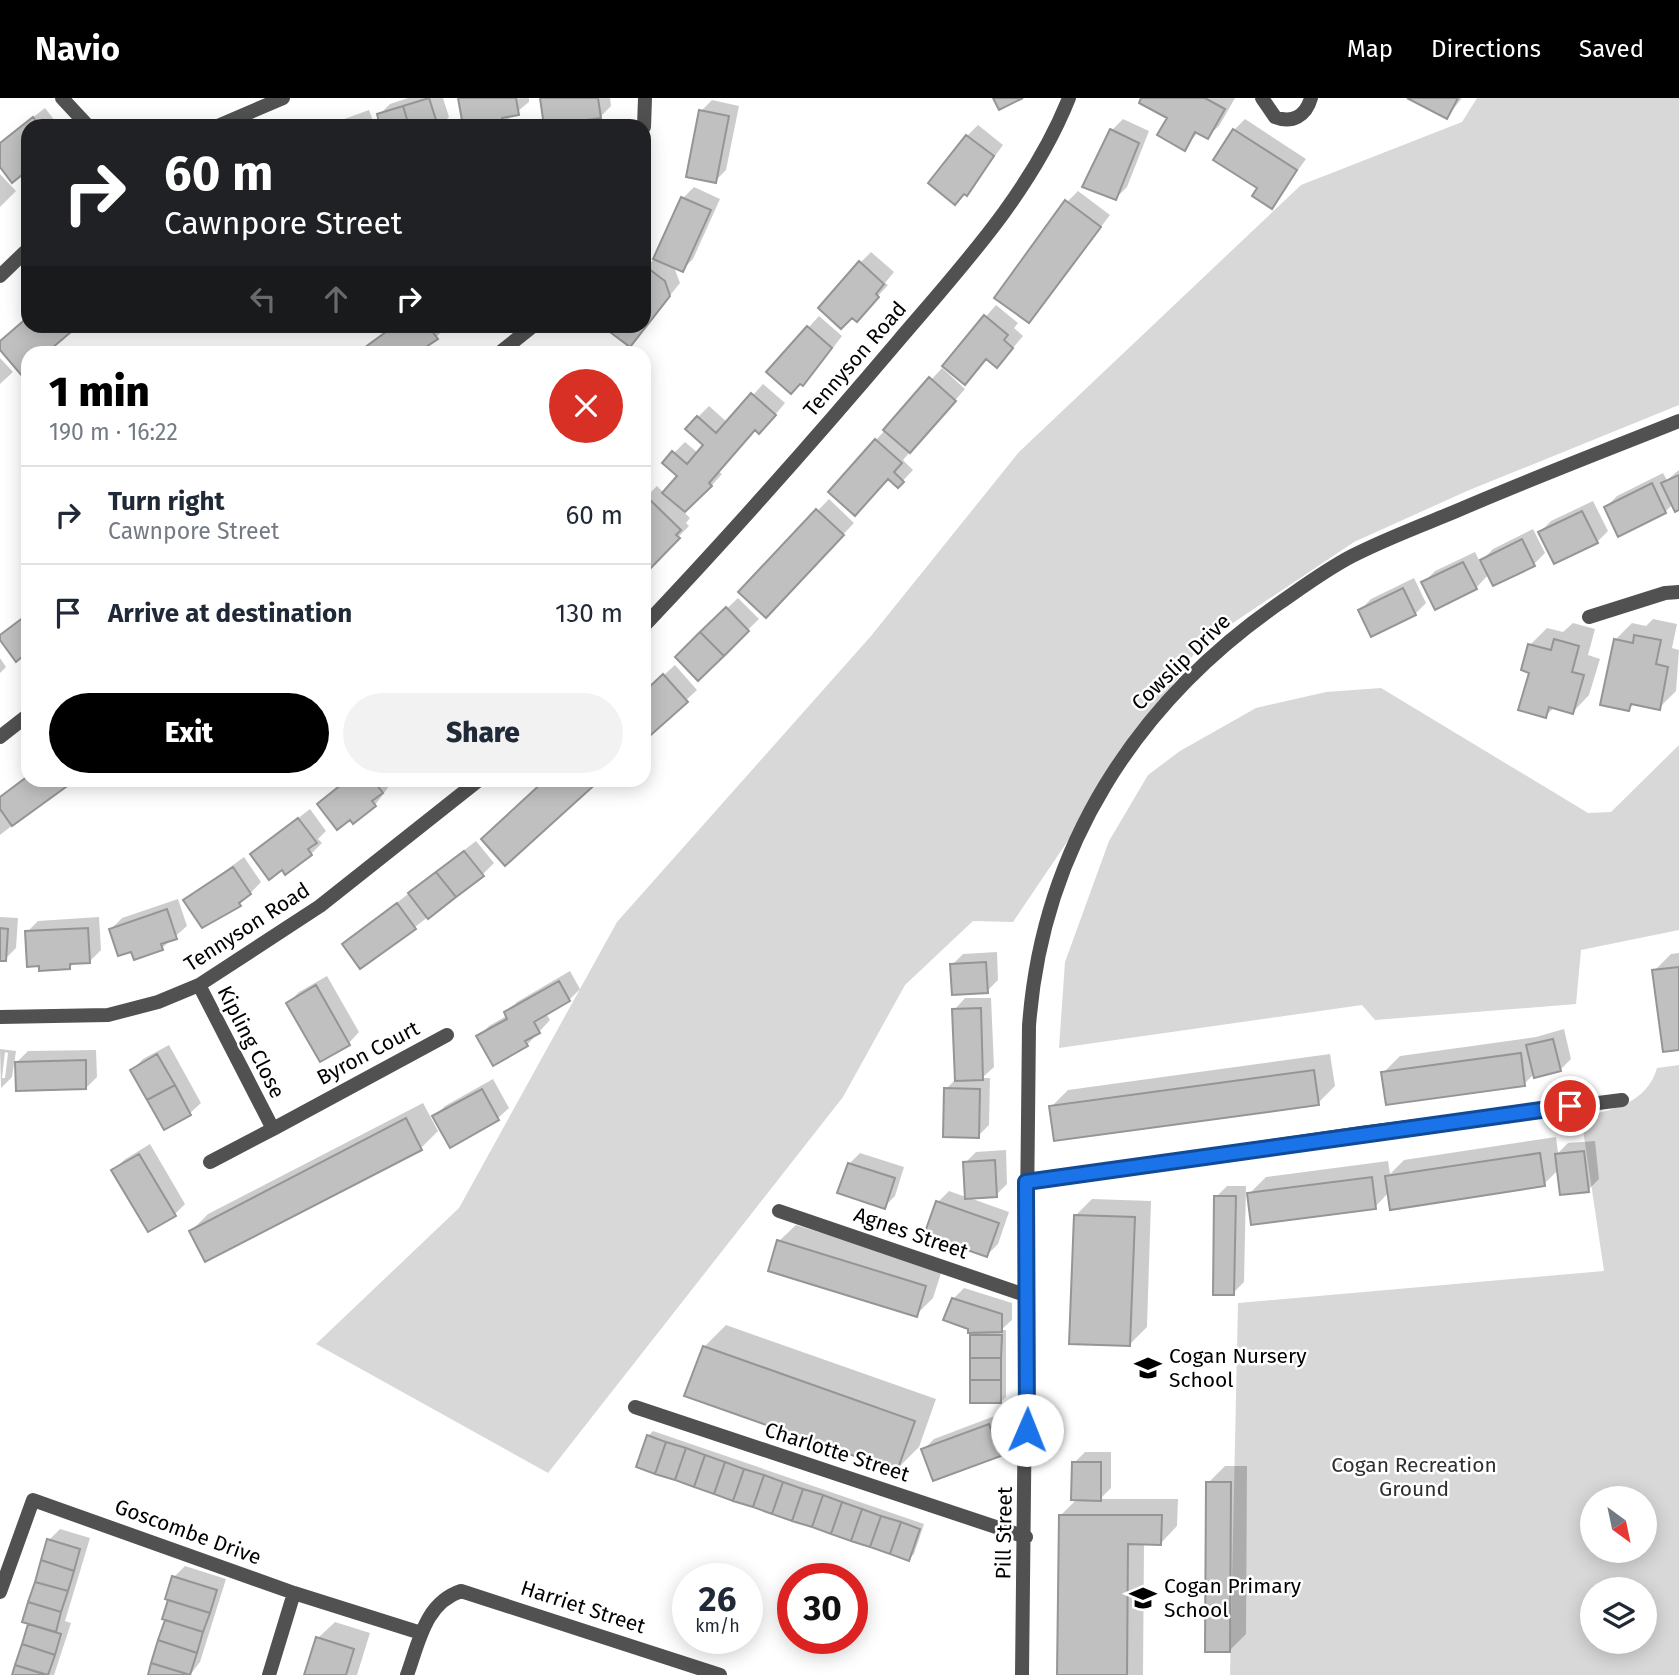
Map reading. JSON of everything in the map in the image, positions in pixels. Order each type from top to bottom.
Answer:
[{"type":"street","points":[[62,98],[82,119]]},
{"type":"street","points":[[235,119],[283,98]]},
{"type":"street","points":[[644,119],[645,98]]},
{"type":"street","name":"Tennyson Road","points":[[651,618],[849,399],[969,258],[1035,167],[1058,126],[1069,98]]},
{"type":"street","points":[[1262,98],[1275,117],[1289,120],[1303,114],[1311,98]]},
{"type":"street","points":[[0,276],[21,256]]},
{"type":"street","points":[[508,346],[524,333]]},
{"type":"street","name":"Cowslip Drive","points":[[1026,1182],[1029,1026],[1041,941],[1073,844],[1106,783],[1155,714],[1251,623],[1351,556],[1679,421]]},
{"type":"street","points":[[1589,617],[1665,593],[1679,592]]},
{"type":"street","points":[[0,737],[21,721]]},
{"type":"street","name":"Tennyson Road","points":[[0,1017],[108,1015],[158,1002],[199,985],[320,906],[470,787]]},
{"type":"street","name":"Kipling Close","points":[[199,985],[272,1129],[210,1161]]},
{"type":"street","name":"Byron Court","points":[[272,1129],[447,1035]]},
{"type":"street","points":[[1026,1182],[1361,1133],[1622,1100]]},
{"type":"street","name":"Pill Street","points":[[1022,1675],[1028,1296],[1026,1182]]},
{"type":"street","name":"Agnes Street","points":[[779,1212],[1028,1296]]},
{"type":"street","name":"Charlotte Street","points":[[635,1407],[1026,1537]]},
{"type":"street","name":"Goscombe Drive","points":[[0,1591],[33,1500],[294,1593],[421,1633]]},
{"type":"street","name":"Harriet Street","points":[[421,1633],[435,1605],[453,1593],[471,1592],[720,1675]]},
{"type":"street","points":[[269,1675],[294,1593]]},
{"type":"street","points":[[407,1675],[421,1633]]},
{"type":"green space","points":[[1477,98],[1679,98],[1679,405],[1467,491],[1354,542],[1200,645],[1013,922],[973,921],[905,985],[843,1097],[548,1473],[316,1344],[459,1208],[617,922],[871,636],[1019,452],[1301,185],[1462,122]]},
{"type":"green space","points":[[1381,688],[1588,813],[1611,812],[1679,745],[1679,930],[1581,950],[1576,1004],[1375,1020],[1362,1005],[1059,1048],[1065,962],[1109,841],[1148,775],[1180,751],[1256,708],[1326,692]]},
{"type":"green space","name":"Cogan Recreation Ground","points":[[1679,1065],[1679,1675],[1230,1675],[1238,1303],[1604,1271],[1581,1116],[1627,1103],[1645,1090],[1657,1068]]},
{"type":"building","points":[[429,98],[436,119],[407,119],[403,106]]},
{"type":"building","points":[[458,98],[516,98],[519,115],[502,119],[462,119]]},
{"type":"building","points":[[540,98],[598,98],[601,118],[543,119]]},
{"type":"building","points":[[993,98],[1023,98],[999,110]]},
{"type":"building","points":[[1141,98],[1205,98],[1225,109],[1208,139],[1195,132],[1185,151],[1157,135],[1167,118],[1139,103]]},
{"type":"building","points":[[1407,98],[1458,98],[1447,119]]},
{"type":"building","points":[[403,106],[407,119],[378,119],[377,114]]},
{"type":"building","points":[[699,110],[729,116],[716,183],[686,177]]},
{"type":"building","points":[[21,126],[21,176],[12,183],[0,167],[0,143]]},
{"type":"building","points":[[1110,129],[1139,143],[1116,200],[1082,187]]},
{"type":"building","points":[[1233,129],[1297,170],[1272,209],[1252,196],[1257,188],[1213,160]]},
{"type":"building","points":[[966,135],[994,156],[967,196],[964,194],[955,205],[928,183]]},
{"type":"building","points":[[681,197],[711,210],[683,272],[653,259]]},
{"type":"building","points":[[1065,200],[1101,227],[1029,323],[994,298]]},
{"type":"building","points":[[859,261],[884,284],[876,294],[879,297],[857,322],[852,318],[841,329],[818,308]]},
{"type":"building","points":[[651,270],[665,281],[670,296],[651,320]]},
{"type":"building","points":[[984,315],[1008,335],[1004,340],[1013,348],[997,368],[986,359],[965,385],[942,366]]},
{"type":"building","points":[[21,323],[21,333],[70,333],[54,346],[21,346],[21,375],[0,350],[0,341]]},
{"type":"building","points":[[807,326],[832,348],[803,386],[800,384],[791,394],[766,372]]},
{"type":"building","points":[[384,333],[433,333],[438,339],[428,346],[367,346]]},
{"type":"building","points":[[611,333],[641,333],[629,346]]},
{"type":"building","points":[[929,377],[956,401],[910,453],[883,430]]},
{"type":"building","points":[[751,393],[776,415],[759,434],[755,430],[709,483],[712,486],[685,512],[662,493],[677,476],[662,463],[672,451],[687,464],[703,445],[685,429],[697,416],[716,433]]},
{"type":"building","points":[[875,439],[902,463],[894,472],[904,482],[898,488],[888,479],[855,516],[828,492]]},
{"type":"building","points":[[1679,475],[1679,510],[1675,512],[1661,483]]},
{"type":"building","points":[[1652,483],[1666,513],[1618,537],[1604,507]]},
{"type":"building","points":[[651,501],[681,530],[676,535],[680,538],[651,568]]},
{"type":"building","points":[[816,509],[844,535],[766,618],[738,592]]},
{"type":"building","points":[[1582,511],[1598,543],[1554,564],[1538,532]]},
{"type":"building","points":[[1522,539],[1535,566],[1493,586],[1480,560]]},
{"type":"building","points":[[1463,562],[1477,589],[1435,610],[1421,582]]},
{"type":"building","points":[[1403,588],[1416,615],[1371,637],[1358,610]]},
{"type":"building","points":[[726,607],[749,631],[724,656],[700,632]]},
{"type":"building","points":[[21,619],[21,658],[16,662],[0,640],[0,635]]},
{"type":"building","points":[[700,632],[724,656],[698,681],[675,657]]},
{"type":"building","points":[[1634,635],[1661,640],[1656,664],[1668,667],[1660,710],[1631,704],[1629,711],[1600,705],[1614,639],[1633,643]]},
{"type":"building","points":[[1554,639],[1579,646],[1572,672],[1584,675],[1573,714],[1549,707],[1546,718],[1518,710],[1529,673],[1521,670],[1528,644],[1551,650]]},
{"type":"building","points":[[663,674],[688,702],[651,735],[651,685]]},
{"type":"building","points":[[21,781],[21,787],[66,787],[12,826],[0,809],[0,797]]},
{"type":"building","points":[[338,787],[378,787],[383,793],[372,801],[376,806],[353,824],[350,820],[337,830],[317,804]]},
{"type":"building","points":[[537,787],[592,787],[505,866],[481,839]]},
{"type":"building","points":[[298,818],[317,843],[308,849],[312,855],[285,875],[282,870],[269,880],[250,854]]},
{"type":"building","points":[[464,851],[484,876],[456,897],[436,872]]},
{"type":"building","points":[[233,867],[251,894],[239,903],[241,906],[202,928],[183,900]]},
{"type":"building","points":[[436,872],[456,897],[428,919],[408,893]]},
{"type":"building","points":[[397,903],[416,929],[360,969],[342,944]]},
{"type":"building","points":[[167,909],[177,939],[161,944],[163,950],[134,960],[131,952],[118,956],[109,929]]},
{"type":"building","points":[[0,928],[8,929],[6,961],[0,961]]},
{"type":"building","points":[[88,928],[90,963],[70,964],[70,969],[39,971],[39,966],[27,967],[25,931]]},
{"type":"building","points":[[986,962],[988,993],[952,995],[950,964]]},
{"type":"building","points":[[1679,967],[1679,1050],[1663,1052],[1652,970]]},
{"type":"building","points":[[559,981],[570,1001],[534,1022],[540,1033],[525,1041],[528,1046],[493,1066],[476,1036],[507,1019],[504,1012]]},
{"type":"building","points":[[316,985],[350,1045],[320,1062],[286,1003]]},
{"type":"building","points":[[981,1008],[983,1080],[955,1081],[952,1009]]},
{"type":"building","points":[[1553,1039],[1561,1071],[1534,1078],[1526,1045]]},
{"type":"building","points":[[1521,1053],[1525,1086],[1386,1105],[1381,1072]]},
{"type":"building","points":[[157,1054],[175,1085],[147,1100],[130,1070]]},
{"type":"building","points":[[86,1060],[86,1089],[16,1091],[15,1062]]},
{"type":"building","points":[[1314,1070],[1319,1105],[1054,1141],[1049,1106]]},
{"type":"building","points":[[175,1085],[191,1115],[164,1130],[147,1100]]},
{"type":"building","points":[[944,1088],[980,1089],[979,1138],[943,1137]]},
{"type":"building","points":[[482,1089],[499,1120],[450,1148],[432,1116]]},
{"type":"building","points":[[406,1118],[422,1150],[205,1262],[189,1231]]},
{"type":"building","points":[[1584,1151],[1589,1192],[1560,1195],[1555,1154]]},
{"type":"building","points":[[1540,1153],[1545,1186],[1390,1210],[1385,1176]]},
{"type":"building","points":[[139,1154],[176,1216],[148,1232],[111,1170]]},
{"type":"building","points":[[995,1160],[997,1197],[965,1199],[963,1162]]},
{"type":"building","points":[[848,1163],[895,1178],[885,1209],[837,1193]]},
{"type":"building","points":[[1372,1177],[1376,1209],[1251,1225],[1247,1193]]},
{"type":"building","points":[[1214,1196],[1236,1196],[1234,1295],[1213,1295]]},
{"type":"building","points":[[936,1201],[999,1223],[987,1257],[924,1235]]},
{"type":"building","points":[[1074,1215],[1135,1217],[1130,1346],[1069,1344]]},
{"type":"building","points":[[777,1240],[926,1286],[917,1317],[768,1271]]},
{"type":"building","points":[[952,1298],[1002,1314],[1002,1332],[968,1333],[968,1329],[943,1320]]},
{"type":"building","points":[[970,1335],[1002,1335],[1001,1358],[970,1358]]},
{"type":"building","points":[[703,1346],[915,1421],[897,1471],[684,1396]]},
{"type":"building","points":[[970,1358],[1001,1358],[1001,1380],[970,1380]]},
{"type":"building","points":[[970,1380],[1001,1380],[1001,1403],[970,1403]]},
{"type":"building","points":[[989,1424],[1001,1456],[933,1481],[921,1449]]},
{"type":"building","points":[[647,1435],[666,1442],[655,1474],[636,1467]]},
{"type":"building","points":[[666,1442],[686,1448],[675,1480],[655,1474]]},
{"type":"building","points":[[686,1448],[705,1455],[694,1487],[675,1480]]},
{"type":"building","points":[[705,1455],[725,1462],[714,1494],[694,1487]]},
{"type":"building","points":[[725,1462],[744,1469],[733,1501],[714,1494]]},
{"type":"building","points":[[1072,1462],[1101,1462],[1101,1501],[1071,1500]]},
{"type":"building","points":[[744,1469],[764,1475],[753,1507],[733,1501]]},
{"type":"building","points":[[764,1475],[783,1482],[772,1514],[753,1507]]},
{"type":"building","points":[[783,1482],[803,1489],[792,1521],[772,1514]]},
{"type":"building","points":[[1206,1482],[1231,1482],[1230,1652],[1205,1652]]},
{"type":"building","points":[[803,1489],[823,1495],[812,1527],[792,1521]]},
{"type":"building","points":[[823,1495],[842,1502],[831,1534],[812,1527]]},
{"type":"building","points":[[842,1502],[862,1509],[851,1541],[831,1534]]},
{"type":"building","points":[[862,1509],[881,1516],[870,1547],[851,1541]]},
{"type":"building","points":[[1059,1515],[1162,1515],[1161,1545],[1128,1544],[1127,1675],[1057,1675]]},
{"type":"building","points":[[881,1516],[901,1522],[890,1554],[870,1547]]},
{"type":"building","points":[[901,1522],[920,1529],[909,1561],[890,1554]]},
{"type":"building","points":[[47,1539],[80,1549],[74,1571],[41,1560]]},
{"type":"building","points":[[41,1560],[74,1571],[68,1591],[35,1582]]},
{"type":"building","points":[[172,1576],[217,1590],[210,1613],[165,1599]]},
{"type":"building","points":[[35,1582],[68,1591],[61,1612],[28,1602]]},
{"type":"building","points":[[168,1600],[210,1613],[203,1632],[162,1619]]},
{"type":"building","points":[[28,1602],[61,1612],[56,1632],[22,1622]]},
{"type":"building","points":[[165,1620],[203,1632],[197,1653],[158,1640]]},
{"type":"building","points":[[28,1624],[61,1634],[55,1655],[22,1644]]},
{"type":"building","points":[[316,1637],[354,1649],[346,1675],[304,1675]]},
{"type":"building","points":[[158,1640],[197,1653],[190,1675],[151,1663]]},
{"type":"building","points":[[22,1644],[55,1655],[48,1675],[15,1665]]},
{"type":"building","points":[[151,1663],[184,1673],[184,1675],[148,1675]]},
{"type":"building","points":[[15,1665],[46,1675],[12,1675]]},
{"type":"place","name":"Cogan Nursery School","points":[[1148,1368]]},
{"type":"place","name":"Cogan Primary School","points":[[1143,1598]]},
{"type":"route","points":[[1027,1430],[1026,1182],[1361,1133],[1570,1106]]}]
